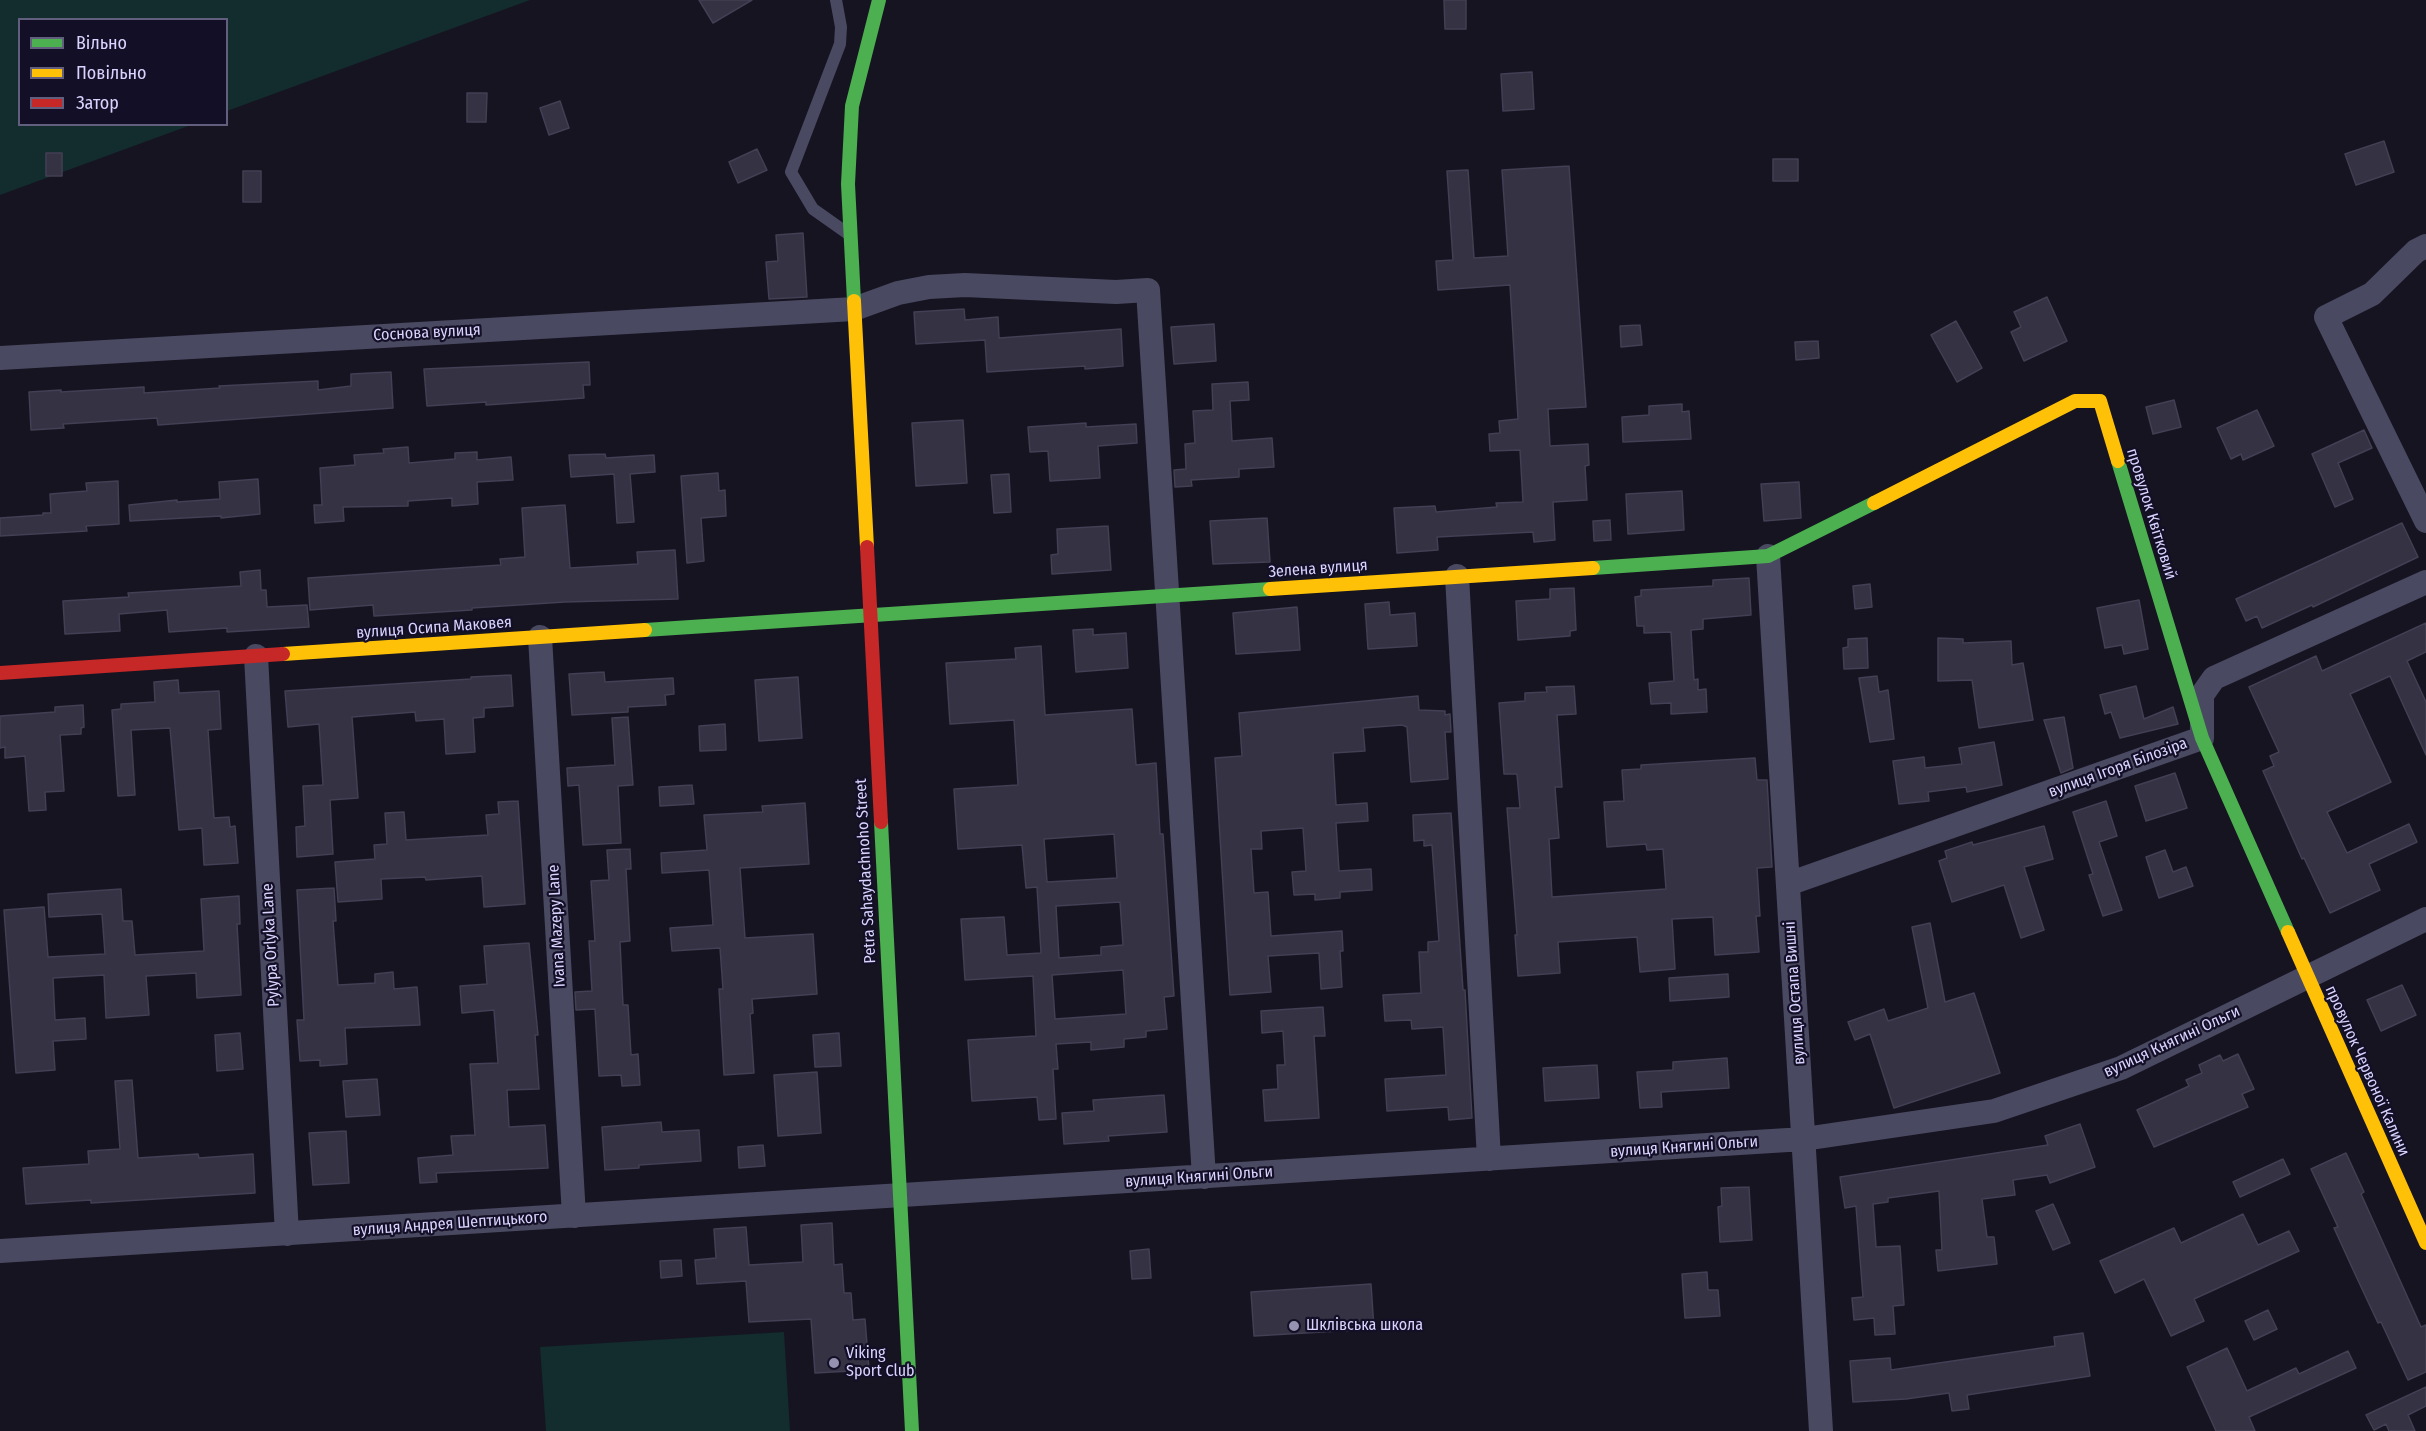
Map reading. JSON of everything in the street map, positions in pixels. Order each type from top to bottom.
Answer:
[{"type":"street","name":"Petra Sahaydachnoho Street","points":[[879,0],[852,106],[848,184],[912,1431]]},
{"type":"street","points":[[2426,246],[2416,250],[2372,294],[2326,317],[2426,521]]},
{"type":"street","name":"Соснова вулиця","points":[[0,358],[854,309],[898,292],[929,287],[965,285],[1116,292],[1148,290],[1167,596]]},
{"type":"street","name":"провулок Квітковий","points":[[1767,556],[2075,401],[2100,401],[2202,738],[2307,979]]},
{"type":"street","name":"Зелена вулиця","points":[[870,615],[1767,556]]},
{"type":"street","name":"вулиця Остапа Вишні","points":[[1767,556],[1821,1431]]},
{"type":"street","points":[[1457,576],[1489,1159]]},
{"type":"street","name":"вулиця Ігоря Білозіра","points":[[1788,884],[2202,738],[2202,695],[2214,678],[2426,582]]},
{"type":"street","points":[[1167,596],[1204,1177]]},
{"type":"street","name":"вулиця Осипа Маковея","points":[[0,673],[870,615]]},
{"type":"street","name":"Ivana Mazepy Lane","points":[[540,637],[574,1216]]},
{"type":"street","name":"Pylypa Orlyka Lane","points":[[255,656],[287,1234]]},
{"type":"street","name":"вулиця Княгині Ольги","points":[[900,1196],[1804,1139],[1994,1111],[2121,1068],[2426,919]]},
{"type":"street","name":"провулок Червоної Калини","points":[[2307,979],[2426,1243]]},
{"type":"street","name":"вулиця Андрея Шептицького","points":[[0,1251],[900,1196]]},
{"type":"lane","points":[[836,0],[841,27],[840,44],[791,172],[813,209],[850,236]]},
{"type":"green space","points":[[0,0],[530,0],[228,111],[228,18],[18,18],[18,126],[188,126],[0,195]]},
{"type":"green space","points":[[784,1332],[790,1431],[546,1431],[540,1347]]},
{"type":"building","points":[[699,0],[752,0],[713,23]]},
{"type":"building","points":[[1444,0],[1466,0],[1466,29],[1445,29]]},
{"type":"building","points":[[1532,72],[1534,109],[1503,111],[1501,74]]},
{"type":"building","points":[[467,93],[487,93],[486,122],[467,122]]},
{"type":"building","points":[[560,101],[569,128],[549,135],[540,108]]},
{"type":"building","points":[[2384,141],[2394,172],[2356,185],[2345,154]]},
{"type":"building","points":[[757,149],[767,170],[738,183],[729,162]]},
{"type":"building","points":[[46,153],[62,153],[62,176],[46,176]]},
{"type":"building","points":[[1773,159],[1798,159],[1798,181],[1773,181]]},
{"type":"building","points":[[1569,166],[1586,407],[1548,409],[1550,446],[1588,444],[1589,465],[1585,466],[1587,500],[1553,502],[1555,540],[1534,542],[1533,532],[1437,537],[1438,550],[1397,553],[1394,508],[1435,506],[1436,512],[1497,507],[1496,503],[1523,502],[1520,450],[1490,451],[1489,434],[1500,433],[1499,421],[1518,419],[1510,285],[1438,290],[1436,261],[1453,260],[1447,171],[1468,170],[1474,258],[1508,256],[1502,170]]},
{"type":"building","points":[[243,171],[261,171],[261,202],[243,202]]},
{"type":"building","points":[[803,233],[807,297],[769,299],[766,262],[778,261],[776,235]]},
{"type":"building","points":[[2047,297],[2067,341],[2024,361],[2011,332],[2021,327],[2014,312]]},
{"type":"building","points":[[964,309],[965,320],[998,317],[999,338],[1121,329],[1123,366],[987,372],[985,340],[916,344],[914,312]]},
{"type":"building","points":[[1956,321],[1982,368],[1957,382],[1931,335]]},
{"type":"building","points":[[1214,324],[1216,361],[1174,364],[1171,327]]},
{"type":"building","points":[[1640,325],[1642,345],[1621,347],[1620,326]]},
{"type":"building","points":[[1818,341],[1819,358],[1796,360],[1795,342]]},
{"type":"building","points":[[589,362],[590,385],[583,385],[584,398],[486,405],[486,402],[427,406],[424,369]]},
{"type":"building","points":[[391,372],[393,408],[158,425],[157,418],[63,424],[64,428],[31,430],[29,392],[144,387],[144,393],[220,388],[219,386],[318,381],[318,390],[351,386],[351,374]]},
{"type":"building","points":[[1248,382],[1249,400],[1230,401],[1232,441],[1272,438],[1274,467],[1239,469],[1239,477],[1191,480],[1192,486],[1175,487],[1174,470],[1186,469],[1185,444],[1195,443],[1193,411],[1213,410],[1212,384]]},
{"type":"building","points":[[2174,400],[2181,427],[2153,434],[2146,407]]},
{"type":"building","points":[[1682,404],[1682,412],[1689,411],[1691,439],[1623,442],[1622,417],[1649,415],[1649,406]]},
{"type":"building","points":[[2257,410],[2274,446],[2243,460],[2241,454],[2231,459],[2217,428]]},
{"type":"building","points":[[963,420],[967,483],[916,486],[912,423]]},
{"type":"building","points":[[1086,423],[1086,427],[1136,424],[1137,443],[1098,446],[1100,478],[1050,481],[1048,451],[1030,452],[1028,427]]},
{"type":"building","points":[[2364,430],[2372,448],[2338,463],[2353,499],[2335,507],[2312,454]]},
{"type":"building","points":[[408,447],[409,463],[455,459],[455,453],[477,452],[477,460],[511,457],[513,480],[477,482],[478,504],[452,506],[452,498],[408,501],[408,506],[343,507],[344,521],[315,523],[314,505],[322,505],[320,468],[355,465],[354,455],[384,453],[383,449]]},
{"type":"building","points":[[605,454],[606,458],[654,455],[655,472],[630,474],[634,522],[617,523],[614,474],[571,477],[569,455]]},
{"type":"building","points":[[718,473],[719,491],[725,490],[726,516],[701,518],[704,561],[687,563],[681,476]]},
{"type":"building","points":[[1009,474],[1011,512],[994,513],[991,475]]},
{"type":"building","points":[[258,479],[260,514],[221,518],[221,516],[130,521],[129,505],[177,500],[177,502],[220,499],[219,482]]},
{"type":"building","points":[[118,481],[119,524],[86,526],[87,531],[0,536],[0,518],[51,513],[50,494],[87,491],[86,483]]},
{"type":"building","points":[[1799,482],[1801,518],[1764,521],[1761,484]]},
{"type":"building","points":[[1682,491],[1684,530],[1628,534],[1626,494]]},
{"type":"building","points":[[565,505],[570,568],[638,564],[637,552],[675,550],[678,599],[565,602],[374,616],[373,605],[310,610],[308,578],[501,565],[500,559],[525,557],[522,508]]},
{"type":"building","points":[[1267,518],[1270,562],[1213,564],[1210,521]]},
{"type":"building","points":[[1610,520],[1611,540],[1594,541],[1593,521]]},
{"type":"building","points":[[2402,523],[2418,557],[2313,607],[2312,605],[2262,628],[2257,616],[2246,621],[2236,599]]},
{"type":"building","points":[[1108,526],[1111,570],[1052,574],[1051,555],[1058,554],[1057,529]]},
{"type":"building","points":[[260,570],[261,590],[266,590],[267,607],[307,605],[309,627],[227,632],[227,628],[169,632],[167,610],[119,614],[120,631],[65,634],[63,601],[129,597],[128,593],[241,586],[240,572]]},
{"type":"building","points":[[1749,578],[1751,615],[1703,619],[1703,629],[1691,630],[1694,680],[1698,679],[1698,690],[1706,689],[1707,712],[1671,714],[1671,703],[1651,704],[1649,683],[1674,681],[1671,632],[1644,633],[1644,626],[1637,626],[1635,597],[1641,596],[1641,590],[1713,586],[1713,580]]},
{"type":"building","points":[[1870,584],[1872,607],[1855,609],[1853,586]]},
{"type":"building","points":[[1574,588],[1576,630],[1570,631],[1570,636],[1518,640],[1516,601],[1550,599],[1550,589]]},
{"type":"building","points":[[2139,600],[2148,649],[2124,654],[2122,645],[2105,648],[2097,608]]},
{"type":"building","points":[[1389,602],[1390,615],[1415,613],[1417,646],[1368,649],[1365,604]]},
{"type":"building","points":[[1297,607],[1300,650],[1236,654],[1233,613]]},
{"type":"building","points":[[2426,623],[2426,652],[2407,661],[2426,702],[2426,755],[2390,676],[2350,694],[2391,782],[2327,812],[2347,853],[2409,824],[2417,842],[2369,864],[2380,890],[2330,913],[2304,858],[2302,859],[2263,771],[2274,766],[2270,756],[2279,752],[2249,687],[2316,656],[2322,671]]},
{"type":"building","points":[[1093,629],[1093,635],[1126,633],[1128,668],[1076,672],[1073,630]]},
{"type":"building","points":[[1867,638],[1868,668],[1844,669],[1843,648],[1848,647],[1848,639]]},
{"type":"building","points":[[1938,638],[1963,639],[1963,643],[2011,641],[2012,665],[2023,663],[2033,720],[1979,728],[1972,680],[1938,681]]},
{"type":"building","points":[[1041,646],[1045,715],[1132,709],[1136,765],[1156,763],[1160,834],[1163,834],[1174,996],[1164,997],[1167,1029],[1146,1031],[1146,1037],[1124,1039],[1124,1047],[1091,1050],[1091,1042],[1056,1044],[1058,1069],[1053,1069],[1056,1119],[1039,1120],[1037,1097],[972,1101],[968,1040],[1036,1036],[1033,976],[965,980],[961,919],[1004,917],[1007,955],[1041,953],[1037,887],[1026,888],[1022,845],[958,849],[954,789],[1018,785],[1014,720],[950,724],[946,663],[1016,659],[1015,648]],"holes":[[[1114,834],[1117,878],[1047,882],[1044,839]],[[1120,902],[1123,945],[1101,947],[1101,955],[1059,958],[1056,906]],[[1123,970],[1126,1014],[1055,1019],[1052,975]]]},
{"type":"building","points":[[604,672],[605,682],[673,678],[674,694],[665,695],[666,705],[628,707],[628,712],[572,715],[569,674]]},
{"type":"building","points":[[511,675],[513,706],[484,708],[484,717],[473,718],[475,752],[446,754],[444,719],[416,721],[415,712],[352,717],[358,798],[330,800],[333,854],[297,857],[296,827],[305,826],[303,786],[323,785],[319,724],[288,727],[285,691]]},
{"type":"building","points":[[1877,676],[1879,692],[1888,690],[1894,739],[1870,742],[1859,678]]},
{"type":"building","points":[[798,677],[802,738],[759,741],[755,680]]},
{"type":"building","points":[[178,680],[179,693],[219,691],[221,729],[208,730],[214,818],[229,817],[230,827],[235,826],[238,863],[204,865],[202,828],[179,830],[170,728],[131,730],[135,795],[118,796],[112,710],[121,709],[121,704],[155,702],[154,682]]},
{"type":"building","points":[[1574,686],[1576,714],[1557,715],[1562,787],[1555,787],[1559,838],[1549,839],[1552,897],[1666,889],[1663,849],[1647,850],[1646,844],[1607,847],[1604,802],[1624,801],[1622,770],[1641,769],[1641,765],[1755,758],[1757,780],[1767,780],[1772,867],[1757,868],[1760,916],[1756,916],[1759,952],[1715,955],[1713,917],[1672,919],[1675,969],[1640,972],[1637,937],[1558,942],[1560,973],[1518,976],[1507,808],[1520,808],[1517,774],[1504,774],[1499,703],[1525,701],[1525,693],[1547,692],[1546,687]]},
{"type":"building","points":[[2136,686],[2144,719],[2173,707],[2178,724],[2120,738],[2111,712],[2105,714],[2100,695]]},
{"type":"building","points":[[1418,696],[1419,710],[1445,711],[1445,715],[1450,714],[1451,732],[1445,732],[1448,779],[1411,782],[1407,727],[1402,725],[1363,728],[1365,751],[1333,753],[1336,805],[1367,803],[1368,821],[1336,823],[1339,871],[1371,869],[1372,890],[1340,892],[1340,898],[1315,900],[1315,894],[1294,895],[1292,872],[1306,871],[1303,828],[1261,831],[1262,849],[1251,849],[1254,893],[1268,892],[1271,936],[1342,931],[1343,951],[1340,951],[1342,987],[1321,989],[1319,953],[1268,956],[1271,992],[1230,995],[1215,758],[1242,756],[1239,713]]},
{"type":"building","points":[[83,705],[84,727],[81,728],[81,734],[60,735],[64,791],[45,792],[46,810],[29,811],[25,756],[5,758],[5,747],[0,748],[0,716],[55,712],[55,707]]},
{"type":"building","points":[[628,717],[633,785],[618,786],[621,843],[583,845],[579,785],[568,786],[567,768],[615,765],[612,718]]},
{"type":"building","points":[[2064,717],[2073,768],[2061,773],[2044,720]]},
{"type":"building","points":[[725,724],[726,750],[700,751],[699,726]]},
{"type":"building","points":[[1994,742],[2002,785],[1967,792],[1966,787],[1928,792],[1929,801],[1899,804],[1893,761],[1924,757],[1925,768],[1962,764],[1959,748]]},
{"type":"building","points":[[2175,773],[2187,808],[2146,821],[2135,786]]},
{"type":"building","points":[[692,785],[694,804],[660,806],[659,787]]},
{"type":"building","points":[[518,801],[525,904],[484,907],[482,876],[426,880],[425,877],[381,879],[382,899],[338,902],[335,862],[375,859],[374,845],[387,844],[385,813],[404,812],[406,840],[488,835],[486,815],[499,814],[498,802]]},
{"type":"building","points":[[2106,801],[2117,836],[2099,842],[2122,910],[2103,916],[2089,875],[2093,874],[2073,812]]},
{"type":"building","points":[[805,803],[809,864],[740,868],[745,938],[813,934],[817,994],[752,999],[753,1013],[750,1014],[754,1073],[724,1075],[719,989],[723,989],[720,948],[672,951],[670,928],[713,925],[709,870],[662,873],[661,853],[707,850],[704,815],[763,812],[762,806]]},
{"type":"building","points":[[1451,813],[1463,990],[1465,990],[1472,1118],[1449,1120],[1448,1107],[1387,1111],[1385,1079],[1446,1075],[1443,1027],[1412,1029],[1411,1020],[1385,1021],[1383,995],[1421,993],[1419,952],[1428,952],[1428,942],[1439,941],[1432,845],[1424,846],[1424,840],[1414,841],[1413,815]]},
{"type":"building","points":[[2044,826],[2053,859],[2024,867],[2044,930],[2021,938],[2004,885],[1952,902],[1939,861],[1947,858],[1945,851],[1972,842],[1973,845]]},
{"type":"building","points":[[630,849],[631,869],[626,869],[630,941],[620,942],[623,1005],[628,1005],[631,1055],[638,1054],[640,1085],[622,1086],[621,1075],[599,1076],[595,1009],[576,1010],[575,992],[592,991],[589,941],[595,941],[591,881],[609,880],[607,850]]},
{"type":"building","points":[[2165,850],[2173,872],[2186,867],[2193,886],[2159,898],[2146,857]]},
{"type":"building","points":[[334,888],[336,921],[333,921],[338,985],[375,983],[375,974],[393,972],[394,989],[417,987],[420,1025],[345,1028],[347,1064],[320,1066],[320,1060],[300,1061],[297,1020],[304,1020],[297,890]]},
{"type":"building","points":[[121,889],[123,921],[132,921],[135,955],[204,951],[201,899],[239,896],[240,924],[237,924],[241,995],[197,998],[196,973],[146,976],[149,1015],[106,1018],[104,975],[53,978],[55,1020],[85,1018],[86,1039],[53,1041],[55,1070],[16,1073],[4,910],[44,907],[48,957],[105,954],[102,914],[49,917],[48,894]]},
{"type":"building","points":[[1930,923],[1945,1002],[1974,993],[2000,1073],[1894,1108],[1870,1034],[1855,1040],[1848,1022],[1884,1009],[1888,1021],[1928,1008],[1912,927]]},
{"type":"building","points":[[529,943],[538,1035],[535,1035],[539,1089],[507,1090],[509,1127],[545,1125],[548,1168],[436,1173],[437,1182],[420,1183],[418,1158],[453,1155],[451,1136],[475,1135],[470,1064],[498,1063],[494,1010],[462,1013],[460,986],[487,984],[484,946]]},
{"type":"building","points":[[1728,974],[1729,997],[1670,1001],[1669,978]]},
{"type":"building","points":[[2402,985],[2416,1015],[2381,1031],[2367,1000]]},
{"type":"building","points":[[1323,1007],[1325,1036],[1314,1036],[1319,1118],[1265,1121],[1263,1090],[1278,1089],[1277,1065],[1285,1065],[1283,1031],[1262,1033],[1261,1011]]},
{"type":"building","points":[[240,1033],[243,1069],[217,1071],[215,1035]]},
{"type":"building","points":[[839,1033],[841,1066],[815,1067],[813,1035]]},
{"type":"building","points":[[2238,1054],[2254,1089],[2242,1094],[2248,1107],[2154,1147],[2137,1110],[2189,1086],[2186,1080],[2202,1073],[2199,1065],[2220,1055],[2223,1061]]},
{"type":"building","points":[[1727,1058],[1729,1088],[1661,1092],[1662,1107],[1640,1108],[1637,1072],[1673,1070],[1673,1062]]},
{"type":"building","points":[[1597,1065],[1599,1098],[1545,1101],[1543,1068]]},
{"type":"building","points":[[817,1072],[821,1133],[778,1136],[774,1075]]},
{"type":"building","points":[[377,1079],[380,1115],[346,1117],[343,1081]]},
{"type":"building","points":[[132,1080],[138,1158],[198,1154],[199,1158],[253,1154],[255,1193],[91,1203],[91,1200],[26,1204],[23,1168],[89,1164],[88,1151],[120,1149],[115,1081]]},
{"type":"building","points":[[1164,1095],[1167,1132],[1108,1136],[1109,1141],[1064,1144],[1062,1113],[1094,1111],[1093,1100]]},
{"type":"building","points":[[661,1122],[662,1132],[699,1130],[701,1161],[639,1165],[639,1168],[605,1170],[602,1127]]},
{"type":"building","points":[[2080,1124],[2095,1167],[2050,1183],[2047,1175],[2013,1180],[2015,1195],[1982,1199],[1987,1237],[1994,1237],[1997,1264],[1938,1271],[1936,1250],[1942,1250],[1939,1191],[1888,1198],[1888,1202],[1873,1204],[1876,1247],[1900,1246],[1904,1305],[1893,1306],[1895,1334],[1875,1335],[1874,1318],[1854,1320],[1852,1298],[1863,1297],[1856,1206],[1845,1208],[1840,1177],[2048,1145],[2045,1136]]},
{"type":"building","points":[[346,1131],[349,1183],[313,1185],[309,1133]]},
{"type":"building","points":[[763,1145],[765,1166],[739,1168],[738,1147]]},
{"type":"building","points":[[2346,1153],[2364,1192],[2361,1194],[2421,1327],[2426,1325],[2426,1372],[2408,1380],[2355,1274],[2334,1228],[2338,1227],[2311,1169]]},
{"type":"building","points":[[2283,1159],[2290,1174],[2240,1197],[2233,1182]]},
{"type":"building","points":[[1749,1187],[1752,1240],[1720,1242],[1718,1207],[1722,1206],[1721,1188]]},
{"type":"building","points":[[2053,1204],[2070,1243],[2053,1250],[2036,1211]]},
{"type":"building","points":[[2243,1214],[2258,1245],[2289,1231],[2299,1251],[2194,1299],[2204,1321],[2171,1336],[2144,1279],[2115,1293],[2100,1261],[2174,1228],[2181,1243]]},
{"type":"building","points":[[832,1223],[834,1265],[842,1264],[844,1293],[851,1293],[853,1320],[865,1319],[869,1370],[815,1373],[811,1319],[749,1322],[746,1281],[697,1284],[695,1260],[716,1258],[714,1229],[746,1227],[749,1265],[803,1262],[801,1225]]},
{"type":"building","points":[[1149,1249],[1151,1278],[1132,1279],[1130,1251]]},
{"type":"building","points":[[681,1260],[682,1276],[661,1278],[660,1261]]},
{"type":"building","points":[[1707,1272],[1708,1290],[1718,1290],[1720,1316],[1685,1318],[1682,1274]]},
{"type":"building","points":[[1371,1284],[1374,1329],[1254,1336],[1251,1292]]},
{"type":"building","points":[[2268,1310],[2277,1329],[2254,1340],[2245,1321]]},
{"type":"building","points":[[2083,1333],[2090,1376],[1967,1395],[1969,1409],[1952,1411],[1949,1393],[1906,1399],[1853,1402],[1850,1361],[1890,1358],[1891,1370],[2055,1346],[2054,1337]]},
{"type":"building","points":[[2227,1348],[2247,1391],[2296,1368],[2299,1374],[2348,1351],[2356,1368],[2249,1417],[2255,1431],[2216,1431],[2187,1367]]},
{"type":"building","points":[[2426,1387],[2426,1406],[2408,1415],[2415,1431],[2389,1431],[2386,1424],[2374,1430],[2366,1415]]},
{"type":"traffic: fast","points":[[854,301],[848,184],[852,106],[879,0]]},
{"type":"traffic: fast","points":[[2118,461],[2202,738],[2288,932]]},
{"type":"traffic: fast","points":[[1593,568],[1768,556],[1874,503]]},
{"type":"traffic: fast","points":[[645,630],[1270,589]]},
{"type":"traffic: fast","points":[[881,822],[912,1431]]},
{"type":"traffic: slow","points":[[854,301],[867,547]]},
{"type":"traffic: slow","points":[[1874,503],[2075,401],[2100,401],[2118,461]]},
{"type":"traffic: slow","points":[[1270,589],[1593,568]]},
{"type":"traffic: slow","points":[[283,654],[645,630]]},
{"type":"traffic: slow","points":[[2288,932],[2426,1243]]},
{"type":"traffic: jam","points":[[867,547],[881,822]]},
{"type":"traffic: jam","points":[[0,673],[283,654]]},
{"type":"place","name":"Шклівська школа","points":[[1294,1326]]},
{"type":"place","name":"Viking Sport Club","points":[[834,1363]]}]
